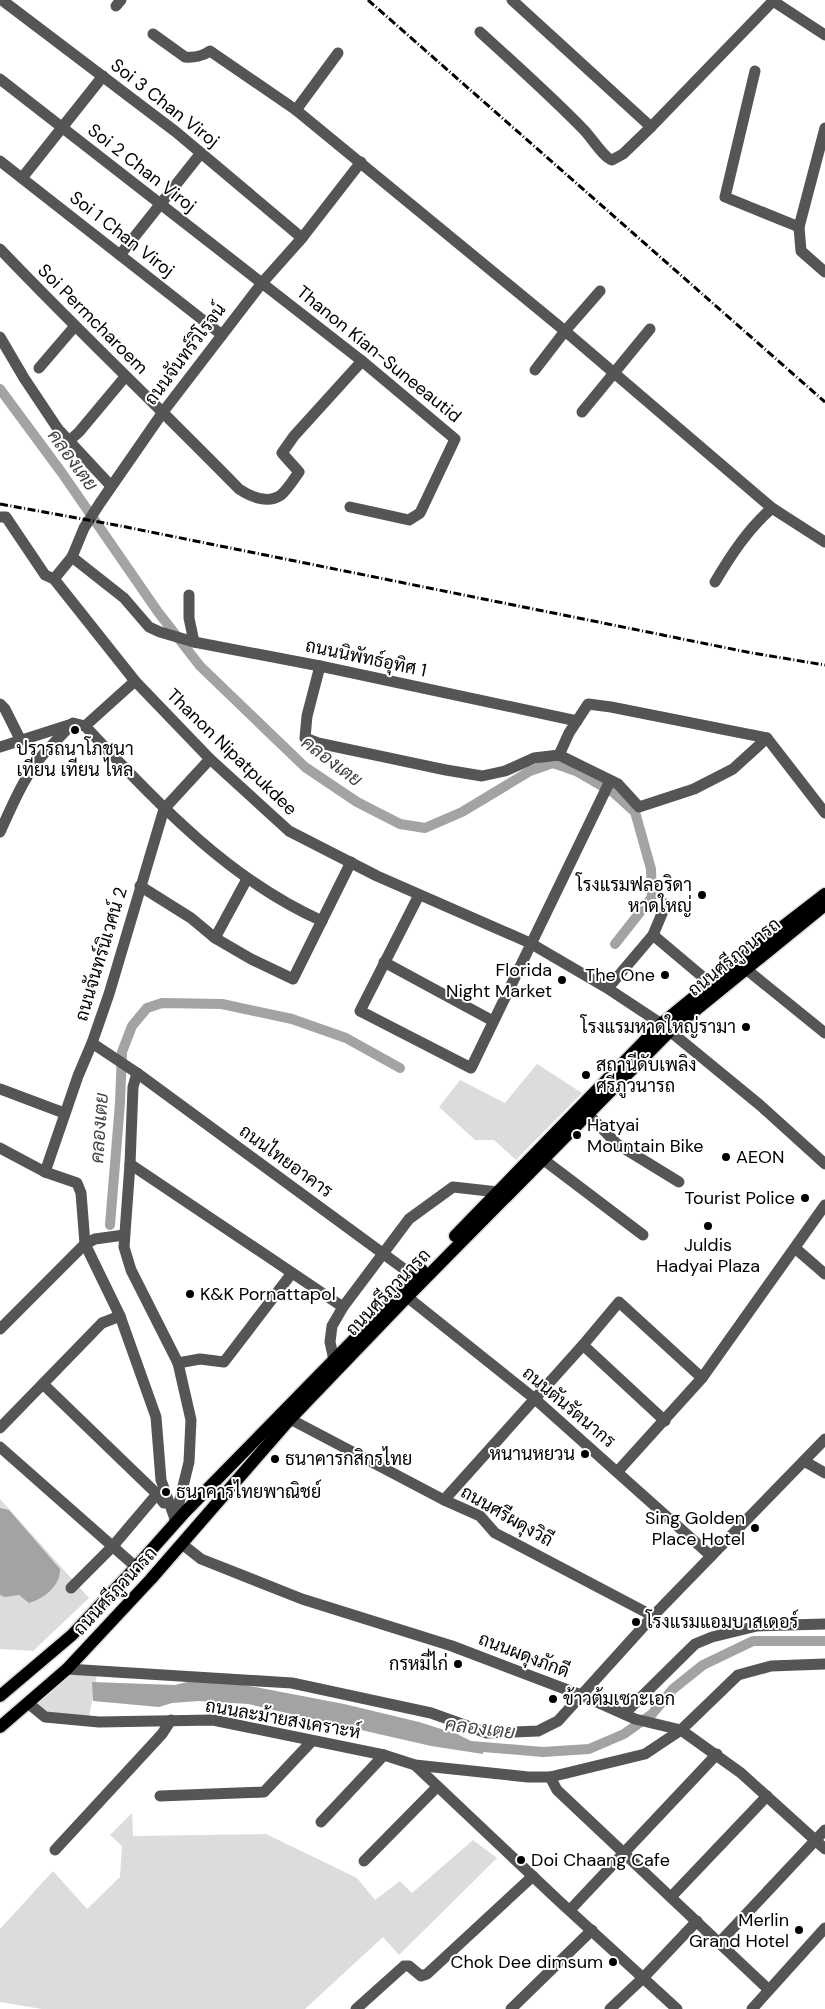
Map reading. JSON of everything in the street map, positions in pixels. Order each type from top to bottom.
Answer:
[{"type":"main road","name":"ถนนศรีภูวนารถ","points":[[0,1728],[67,1669],[151,1579],[182,1544],[285,1416],[334,1360],[544,1160],[665,1028],[825,894]]},
{"type":"main road","name":"ถนนศรีภูวนารถ","points":[[0,1696],[72,1635],[136,1568],[180,1515],[285,1416],[403,1294],[415,1277],[498,1192],[710,983],[741,965],[825,905]]},
{"type":"main road","points":[[136,1568],[151,1579]]},
{"type":"street","name":"Soi 3 Chan Viroj","points":[[2,0],[201,153],[302,238]]},
{"type":"street","points":[[512,0],[651,127]]},
{"type":"street","points":[[480,32],[579,124],[594,139],[608,159],[612,160],[622,154],[651,127],[773,0],[825,35]]},
{"type":"street","points":[[153,34],[185,57],[204,56],[210,52],[296,110],[565,331],[772,508],[825,542]]},
{"type":"street","points":[[296,110],[338,53]]},
{"type":"street","points":[[755,71],[725,197],[799,227]]},
{"type":"street","points":[[22,178],[103,76]]},
{"type":"street","name":"Soi 2 Chan Viroj","points":[[0,79],[262,283]]},
{"type":"street","points":[[825,128],[799,227],[801,251],[825,272]]},
{"type":"street","points":[[120,255],[201,153]]},
{"type":"street","name":"Soi 1 Chan Viroj","points":[[0,161],[222,335]]},
{"type":"street","name":"ถนนจันทร์วิโรจน์","points":[[54,578],[72,557],[84,528],[163,412],[262,283],[302,238],[361,162]]},
{"type":"street","name":"Soi Permcharoem","points":[[0,249],[125,377],[163,412],[239,489],[251,497],[267,499],[281,495],[299,472],[282,453],[294,436],[362,361]]},
{"type":"street","name":"Thanon Kian-Suneeautid","points":[[262,283],[362,361],[455,439],[420,513],[409,520],[350,507]]},
{"type":"street","points":[[535,370],[565,331],[600,291]]},
{"type":"street","points":[[39,368],[75,326]]},
{"type":"street","points":[[582,412],[650,329]]},
{"type":"street","points":[[0,337],[24,378],[58,428],[111,486]]},
{"type":"street","points":[[69,440],[79,432],[125,377]]},
{"type":"street","points":[[715,582],[734,551],[762,517],[772,508]]},
{"type":"street","name":"Thanon Nipatpukdee","points":[[0,516],[6,517],[45,575],[54,578],[135,681],[210,759],[289,831],[418,895],[530,942],[608,988],[665,1028],[761,1106],[825,1164]]},
{"type":"street","name":"ถนนนิพัทธ์อุทิศ 1","points":[[72,557],[124,598],[149,627],[160,632],[194,642],[320,666],[577,721]]},
{"type":"street","points":[[189,595],[189,618],[194,642]]},
{"type":"street","points":[[320,666],[306,716],[305,738],[318,743],[482,776],[505,771],[534,758],[559,755],[618,784],[639,807],[694,789],[733,769],[767,738]]},
{"type":"street","points":[[0,832],[21,788],[36,764],[79,725],[135,681]]},
{"type":"street","points":[[0,704],[5,709],[20,739]]},
{"type":"street","points":[[559,755],[569,733],[588,704],[767,738],[825,813]]},
{"type":"street","points":[[0,747],[20,739],[79,725]]},
{"type":"street","points":[[79,725],[164,809],[247,878],[292,907],[322,921]]},
{"type":"street","name":"ถนนจันทร์นิเวศน์ 2","points":[[46,1172],[64,1113],[109,994],[164,809],[210,759]]},
{"type":"street","points":[[418,895],[360,1011],[471,1068],[530,942],[610,781]]},
{"type":"street","points":[[140,886],[191,918],[215,938],[251,959],[293,979],[351,862]]},
{"type":"street","points":[[215,938],[247,878]]},
{"type":"street","points":[[608,988],[653,935],[666,904]]},
{"type":"street","points":[[653,935],[710,983]]},
{"type":"street","points":[[384,962],[493,1021]]},
{"type":"street","points":[[741,965],[825,1033]]},
{"type":"street","name":"ถนนไทยอาคาร","points":[[92,1043],[134,1071],[415,1277]]},
{"type":"street","points":[[134,1071],[130,1164],[120,1236],[131,1270],[178,1363],[191,1420],[189,1462],[180,1515]]},
{"type":"street","points":[[0,1089],[64,1113]]},
{"type":"street","points":[[588,1114],[617,1144],[680,1182]]},
{"type":"street","points":[[0,1148],[46,1172],[78,1183],[90,1242],[120,1316],[156,1417],[161,1480],[180,1515]]},
{"type":"street","points":[[544,1160],[643,1235]]},
{"type":"street","points":[[130,1164],[343,1307]]},
{"type":"street","points":[[334,1360],[330,1342],[332,1326],[343,1307],[409,1219],[453,1187],[498,1192]]},
{"type":"street","points":[[618,1471],[702,1378],[825,1205]]},
{"type":"street","points":[[0,1329],[90,1242],[120,1236]]},
{"type":"street","points":[[795,1248],[825,1274]]},
{"type":"street","points":[[178,1363],[200,1359],[224,1362],[292,1273]]},
{"type":"street","name":"ถนนตันรัตนากร","points":[[403,1294],[535,1399],[618,1471],[711,1556]]},
{"type":"street","points":[[444,1500],[583,1345],[619,1302],[702,1378]]},
{"type":"street","points":[[0,1428],[102,1323],[120,1316]]},
{"type":"street","points":[[583,1345],[665,1421]]},
{"type":"street","points":[[43,1384],[180,1515]]},
{"type":"street","name":"ถนนศรีผดุงวิถี","points":[[285,1416],[444,1500],[480,1516],[496,1533],[653,1616]]},
{"type":"street","name":"ถนนผดุงภักดี","points":[[182,1544],[202,1559],[302,1599],[452,1646],[581,1695],[653,1616],[825,1439]]},
{"type":"street","points":[[0,1448],[136,1568]]},
{"type":"street","points":[[804,1461],[825,1473]]},
{"type":"street","points":[[71,1588],[113,1546],[157,1494]]},
{"type":"street","points":[[624,1714],[695,1644],[712,1636],[757,1626],[825,1624]]},
{"type":"street","name":"ถนนละม้ายสงเคราะห์","points":[[28,1703],[44,1717],[99,1722],[213,1720],[279,1732],[312,1741],[384,1755],[415,1764],[528,1777],[550,1777],[644,1754],[677,1729],[738,1675],[771,1666],[825,1664]]},
{"type":"street","points":[[67,1669],[292,1683],[431,1713],[486,1733],[538,1731],[558,1721],[581,1695],[635,1719],[677,1729],[717,1754],[825,1849]]},
{"type":"street","points":[[55,1850],[162,1734],[171,1720]]},
{"type":"street","points":[[160,1796],[264,1792],[312,1741]]},
{"type":"street","points":[[570,1910],[717,1754]]},
{"type":"street","points":[[322,1822],[384,1755]]},
{"type":"street","points":[[415,1764],[437,1787],[677,2009]]},
{"type":"street","points":[[550,1777],[557,1790],[770,1990]]},
{"type":"street","points":[[364,1860],[437,1787]]},
{"type":"street","points":[[671,1897],[766,1796]]},
{"type":"street","points":[[719,1943],[825,1830]]},
{"type":"street","points":[[356,2009],[404,1966],[410,1966],[421,1976],[427,1974],[533,1876]]},
{"type":"street","points":[[610,2009],[643,1978],[697,1921]]},
{"type":"street","points":[[752,2009],[825,1928]]},
{"type":"street","points":[[511,2009],[592,1930]]},
{"type":"shaded area","points":[[537,1064],[582,1093],[516,1160],[494,1140],[475,1140],[439,1107],[460,1080],[505,1103]]},
{"type":"shaded area","points":[[0,1499],[89,1598],[33,1651],[0,1649]]},
{"type":"shaded area","points":[[0,1508],[9,1510],[60,1569],[60,1575],[55,1586],[46,1595],[35,1601],[29,1603],[19,1595],[5,1597],[0,1595]]},
{"type":"shaded area","points":[[67,1669],[97,1675],[89,1717],[46,1715],[32,1703]]},
{"type":"shaded area","points":[[191,1681],[234,1683],[344,1704],[419,1722],[457,1734],[473,1742],[484,1744],[483,1754],[431,1746],[248,1704],[199,1701],[172,1703],[159,1707],[93,1701],[92,1682],[175,1685]]},
{"type":"shaded area","points":[[132,1813],[133,1836],[266,1834],[357,1878],[375,1900],[400,1881],[412,1893],[473,1840],[497,1858],[399,1955],[383,1937],[305,2009],[42,2009],[0,2002],[0,1929],[53,1871],[87,1909],[120,1877],[122,1846],[110,1835]]},
{"type":"waterway","name":"คลองเตย","points":[[0,389],[62,473],[158,612],[200,666],[305,767],[357,802],[400,824],[425,828],[462,812],[530,771],[553,763],[576,771],[614,793],[635,812],[651,869],[652,897],[615,944]]},
{"type":"waterway","name":"คลองเตย","points":[[110,1225],[120,1103],[122,1052],[132,1026],[147,1008],[162,1003],[222,1004],[292,1019],[346,1038],[400,1068]]},
{"type":"waterway","name":"คลองเตย","points":[[471,1746],[543,1752],[589,1749],[624,1734],[652,1714],[673,1689],[703,1665],[753,1641],[825,1641]]},
{"type":"railway","points":[[368,0],[825,402]]},
{"type":"railway","points":[[0,504],[121,526],[752,653],[825,665]]},
{"type":"place","name":"ปรารถนาโภชนา เทียน เทียน ไหล","points":[[75,730]]},
{"type":"place","name":"โรงแรมฟลอริดา หาดใหญ่","points":[[702,895]]},
{"type":"place","name":"The One","points":[[665,975]]},
{"type":"place","name":"Florida Night Market","points":[[562,980]]},
{"type":"place","name":"โรงแรมหาดใหญ่รามา","points":[[746,1027]]},
{"type":"place","name":"สถานีดับเพลิง ศรีภูวนารถ","points":[[586,1075]]},
{"type":"place","name":"Hatyai Mountain Bike","points":[[577,1135]]},
{"type":"place","name":"AEON","points":[[726,1157]]},
{"type":"place","name":"Tourist Police","points":[[805,1198]]},
{"type":"place","name":"Juldis Hadyai Plaza","points":[[708,1226]]},
{"type":"place","name":"K&K Pornattapol","points":[[190,1294]]},
{"type":"place","name":"หนานหยวน","points":[[585,1454]]},
{"type":"place","name":"ธนาคารกสิกรไทย","points":[[275,1459]]},
{"type":"place","name":"ธนาคารไทยพาณิชย์","points":[[166,1492]]},
{"type":"place","name":"Sing Golden Place Hotel","points":[[755,1528]]},
{"type":"place","name":"โรงแรมแอมบาสเดอร์","points":[[636,1622]]},
{"type":"place","name":"กรหมี่ไก่","points":[[458,1664]]},
{"type":"place","name":"ข้าวต้มเซาะเอก","points":[[553,1699]]},
{"type":"place","name":"Doi Chaang Cafe","points":[[521,1860]]},
{"type":"place","name":"Merlin Grand Hotel","points":[[799,1930]]},
{"type":"place","name":"Chok Dee dimsum","points":[[613,1962]]}]
